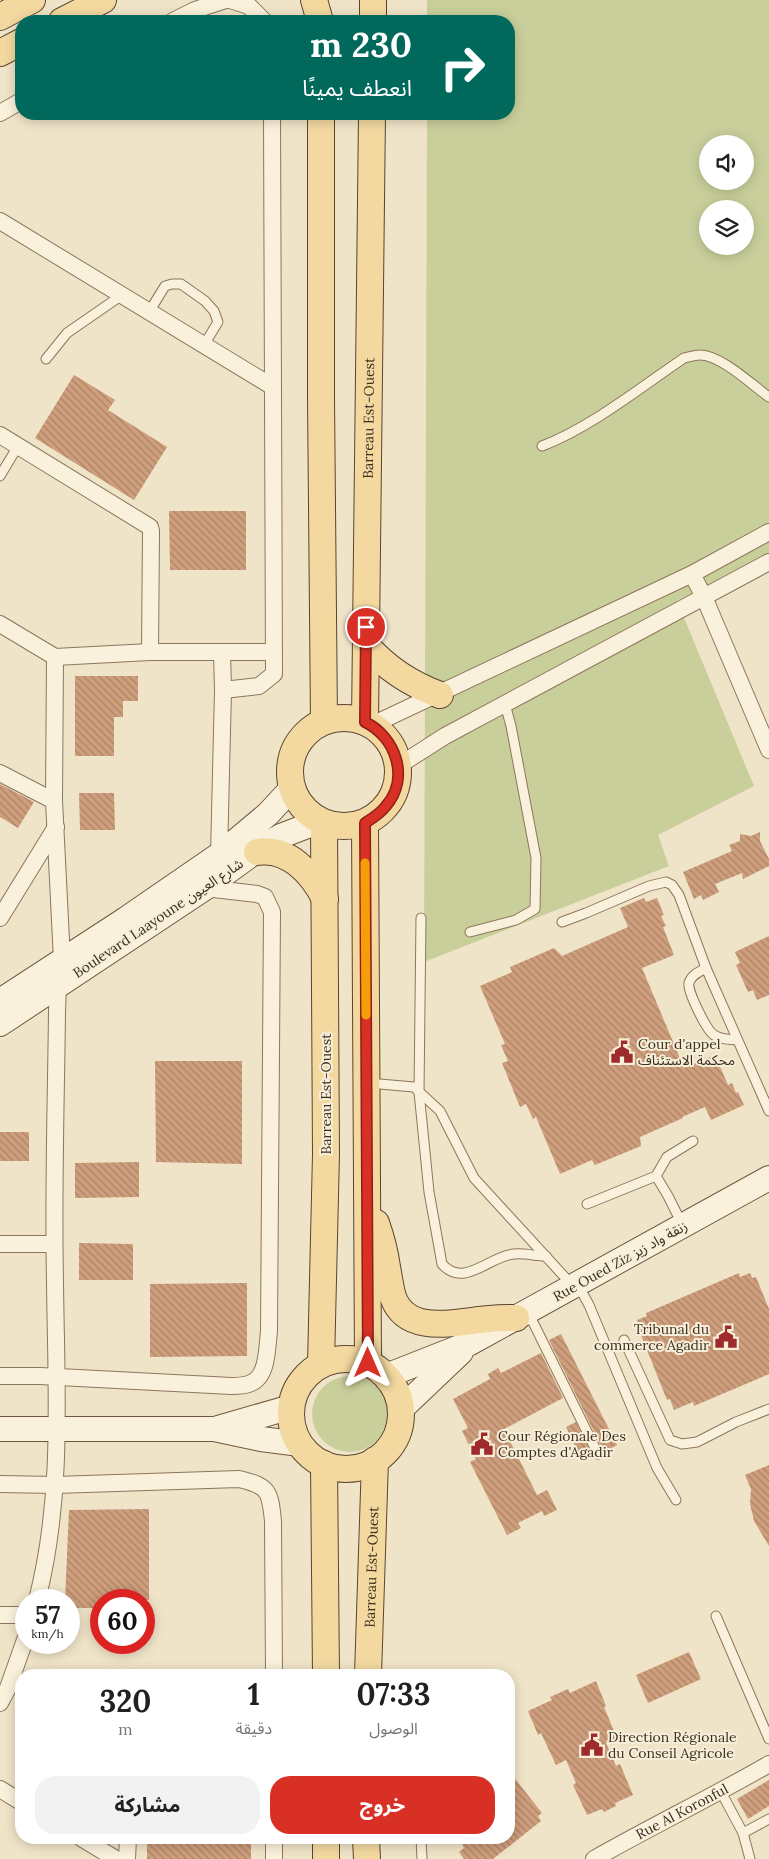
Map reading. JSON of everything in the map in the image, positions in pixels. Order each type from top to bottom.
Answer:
[{"type":"main road","points":[[0,17],[32,0]]},
{"type":"main road","points":[[74,15],[103,0]]},
{"type":"main road","points":[[314,0],[318,15]]},
{"type":"main road","points":[[320,15],[321,0]]},
{"type":"main road","points":[[373,0],[373,15]]},
{"type":"main road","points":[[0,53],[15,45]]},
{"type":"main road","points":[[321,120],[324,721]]},
{"type":"main road","name":"Barreau Est-Ouest","points":[[369,724],[366,645],[372,120]]},
{"type":"main road","points":[[366,645],[399,675],[426,690],[440,695]]},
{"type":"main road","points":[[345,717],[369,724],[385,736],[394,750],[398,766],[398,780],[394,794],[382,810],[365,823],[338,827],[322,822],[307,813],[298,801],[292,788],[289,772],[292,756],[299,741],[310,729],[324,721],[345,717]]},
{"type":"main road","name":"Barreau Est-Ouest","points":[[321,1364],[326,1154],[325,899],[322,822]]},
{"type":"main road","points":[[365,823],[366,1197],[377,1370]]},
{"type":"main road","points":[[257,852],[266,850],[296,862],[308,872],[318,885],[325,899]]},
{"type":"main road","points":[[366,1197],[381,1239],[390,1287],[397,1307],[412,1318],[425,1324],[522,1315]]},
{"type":"main road","points":[[344,1358],[377,1370],[396,1392],[400,1410],[398,1428],[393,1441],[385,1452],[375,1460],[358,1467],[341,1468],[324,1464],[310,1456],[300,1444],[292,1426],[291,1407],[296,1390],[306,1375],[321,1364],[344,1358]]},
{"type":"main road","name":"Barreau Est-Ouest","points":[[368,1669],[375,1460]]},
{"type":"main road","points":[[324,1464],[326,1669]]},
{"type":"main road","points":[[326,1844],[326,1859]]},
{"type":"main road","points":[[366,1844],[367,1859]]},
{"type":"street","points":[[185,15],[226,0]]},
{"type":"street","points":[[230,0],[250,6],[258,15]]},
{"type":"street","points":[[0,113],[15,104]]},
{"type":"street","points":[[223,690],[263,685],[274,674],[272,120]]},
{"type":"street","points":[[0,221],[273,387]]},
{"type":"street","points":[[0,435],[150,527],[152,531],[150,652]]},
{"type":"street","points":[[369,724],[440,695],[692,574],[769,532]]},
{"type":"street","points":[[398,766],[445,736],[769,562]]},
{"type":"street","points":[[692,574],[704,597],[769,750]]},
{"type":"street","points":[[0,624],[56,657],[150,652],[273,652]]},
{"type":"street","points":[[219,855],[223,690],[222,652]]},
{"type":"street","points":[[56,657],[54,802],[62,960]]},
{"type":"street","points":[[0,772],[54,802]]},
{"type":"street","name":"Boulevard Laayoune شارع العيون","points":[[0,1001],[126,919],[219,855],[268,814],[292,788]]},
{"type":"street","name":"Boulevard Laayoune شارع العيون","points":[[0,1024],[205,888],[263,846],[281,836],[322,822]]},
{"type":"street","points":[[0,918],[56,827]]},
{"type":"street","points":[[0,1376],[231,1386],[252,1383],[264,1369],[269,1331],[272,912],[265,897],[257,894],[205,888]]},
{"type":"street","points":[[40,1589],[53,1515],[57,1430],[54,1244],[56,1012],[58,985]]},
{"type":"street","name":"Rue Oued Ziz زنقة واد زيز","points":[[377,1370],[470,1343],[769,1178]]},
{"type":"street","points":[[0,1244],[54,1244]]},
{"type":"street","name":"Rue Oued Ziz زنقة واد زيز","points":[[400,1410],[470,1343]]},
{"type":"street","points":[[214,1429],[291,1407]]},
{"type":"street","points":[[0,1429],[214,1429],[261,1439],[300,1444]]},
{"type":"street","points":[[0,1484],[55,1485],[239,1479],[260,1485],[267,1490],[271,1499],[273,1521],[274,1669]]},
{"type":"street","points":[[0,1615],[15,1615]]},
{"type":"street","points":[[0,1703],[8,1688],[20,1654]]},
{"type":"street","name":"Rue Al Koronful","points":[[594,1859],[654,1825],[721,1792],[769,1764]]},
{"type":"street","points":[[0,1789],[15,1798]]},
{"type":"street","points":[[91,1844],[116,1859]]},
{"type":"street","points":[[127,1859],[128,1844]]},
{"type":"street","points":[[274,1844],[274,1859]]},
{"type":"lane","points":[[149,312],[165,286],[181,284],[214,310],[218,322],[204,346]]},
{"type":"lane","points":[[46,359],[66,333],[122,295]]},
{"type":"lane","points":[[542,446],[561,439],[684,358],[700,355],[710,357],[724,364],[769,397]]},
{"type":"lane","points":[[0,476],[18,446]]},
{"type":"lane","points":[[470,932],[516,920],[534,909],[536,858],[511,726],[504,704]]},
{"type":"lane","points":[[562,922],[648,886],[666,882],[672,885],[679,895],[706,968],[769,1111]]},
{"type":"lane","points":[[421,918],[419,1092],[429,1192],[442,1264],[448,1271],[461,1275],[513,1254],[546,1256]]},
{"type":"lane","points":[[706,968],[695,973],[689,982],[689,991],[709,1031],[715,1036],[737,1040]]},
{"type":"lane","points":[[366,1083],[414,1087],[440,1111],[474,1178],[576,1286],[588,1305],[657,1468],[676,1500]]},
{"type":"lane","points":[[587,1204],[656,1176],[667,1157],[693,1142]]},
{"type":"lane","points":[[656,1176],[683,1226]]},
{"type":"lane","points":[[522,1315],[598,1454]]},
{"type":"lane","points":[[624,1340],[670,1440],[682,1444],[697,1442],[736,1422],[769,1409]]},
{"type":"lane","points":[[716,1616],[769,1739]]},
{"type":"lane","points":[[721,1792],[743,1833],[750,1859]]},
{"type":"lane","points":[[743,1833],[769,1818]]},
{"type":"lane","points":[[421,1844],[422,1859]]},
{"type":"green space","points":[[427,0],[769,0],[769,553],[677,601],[754,786],[658,835],[669,866],[424,962],[427,120],[515,120],[515,15],[427,15]]},
{"type":"green space","points":[[350,1376],[364,1379],[377,1387],[385,1400],[388,1414],[385,1428],[377,1441],[364,1449],[350,1452],[336,1449],[323,1441],[315,1428],[312,1414],[315,1400],[323,1387],[336,1379]]},
{"type":"building","points":[[74,375],[115,400],[108,410],[167,447],[134,500],[35,438]]},
{"type":"building","points":[[169,511],[246,511],[246,570],[170,570]]},
{"type":"building","points":[[75,676],[138,676],[138,701],[123,701],[123,717],[114,717],[114,756],[75,756]]},
{"type":"building","points":[[0,784],[34,802],[18,828],[0,817]]},
{"type":"building","points":[[79,793],[114,793],[115,830],[80,830]]},
{"type":"building","points":[[760,832],[760,841],[769,859],[769,866],[743,879],[742,873],[715,884],[719,892],[703,900],[701,895],[694,899],[683,872],[732,851],[729,845],[740,841],[740,834],[751,836]]},
{"type":"building","points":[[644,898],[646,902],[657,898],[664,915],[661,916],[666,926],[663,927],[674,955],[642,968],[684,1068],[715,1055],[728,1085],[732,1083],[744,1105],[711,1120],[705,1107],[640,1137],[641,1146],[595,1165],[592,1160],[560,1174],[536,1117],[533,1119],[526,1104],[520,1107],[502,1063],[508,1061],[501,1045],[505,1044],[480,986],[512,972],[510,967],[554,948],[562,956],[628,927],[620,908]]},
{"type":"building","points":[[769,936],[769,995],[757,1000],[753,990],[748,992],[736,965],[740,963],[735,952]]},
{"type":"building","points":[[155,1061],[242,1061],[242,1164],[156,1162]]},
{"type":"building","points":[[0,1132],[29,1132],[29,1161],[0,1161]]},
{"type":"building","points":[[139,1162],[139,1197],[75,1198],[75,1163]]},
{"type":"building","points":[[79,1243],[133,1244],[133,1280],[79,1280]]},
{"type":"building","points":[[739,1273],[740,1277],[750,1273],[752,1278],[756,1277],[769,1309],[769,1374],[694,1406],[693,1402],[674,1410],[670,1399],[667,1400],[637,1325],[639,1324],[637,1320],[647,1316],[646,1313]]},
{"type":"building","points":[[247,1283],[247,1356],[150,1357],[150,1284]]},
{"type":"building","points":[[561,1334],[617,1445],[604,1452],[549,1340]]},
{"type":"building","name":"Cour Régionale Des Comptes d'Agadir","points":[[541,1353],[563,1398],[504,1429],[537,1495],[547,1490],[557,1510],[544,1516],[542,1511],[518,1523],[521,1528],[507,1535],[470,1462],[476,1459],[462,1431],[468,1428],[453,1399],[490,1379],[488,1374],[498,1368],[501,1373]]},
{"type":"building","points":[[576,1422],[593,1457],[583,1462],[566,1427]]},
{"type":"building","points":[[769,1465],[769,1546],[754,1521],[750,1504],[751,1489],[745,1475]]},
{"type":"building","points":[[149,1509],[149,1589],[90,1589],[90,1608],[80,1608],[80,1589],[65,1589],[69,1510]]},
{"type":"building","points":[[689,1652],[701,1679],[648,1703],[636,1675]]},
{"type":"building","points":[[596,1681],[617,1738],[606,1743],[616,1766],[620,1764],[633,1795],[615,1803],[616,1806],[604,1812],[602,1809],[587,1815],[573,1785],[576,1783],[566,1760],[556,1765],[541,1733],[538,1735],[528,1711],[552,1700],[550,1697],[568,1689],[570,1693]]},
{"type":"building","points":[[515,1779],[542,1813],[538,1816],[541,1821],[515,1842]]},
{"type":"building","points":[[769,1780],[769,1806],[748,1819],[737,1799]]},
{"type":"building","points":[[147,1844],[251,1844],[251,1859],[147,1859]]},
{"type":"building","points":[[462,1844],[512,1844],[493,1859],[464,1859],[459,1852],[464,1848]]},
{"type":"slow traffic","points":[[365,863],[366,1015]]},
{"type":"place","name":"Cour d'appel محكمة الاستئناف","points":[[622,1052]]},
{"type":"place","name":"Tribunal du commerce Agadir","points":[[726,1337]]},
{"type":"place","name":"Cour Régionale Des Comptes d'Agadir","points":[[482,1444]]},
{"type":"place","name":"Direction Régionale du Conseil Agricole","points":[[592,1745]]},
{"type":"route","points":[[366,627],[365,722],[372,725],[385,736],[394,750],[398,766],[398,780],[394,794],[387,806],[377,816],[365,823],[368,1363]]}]
